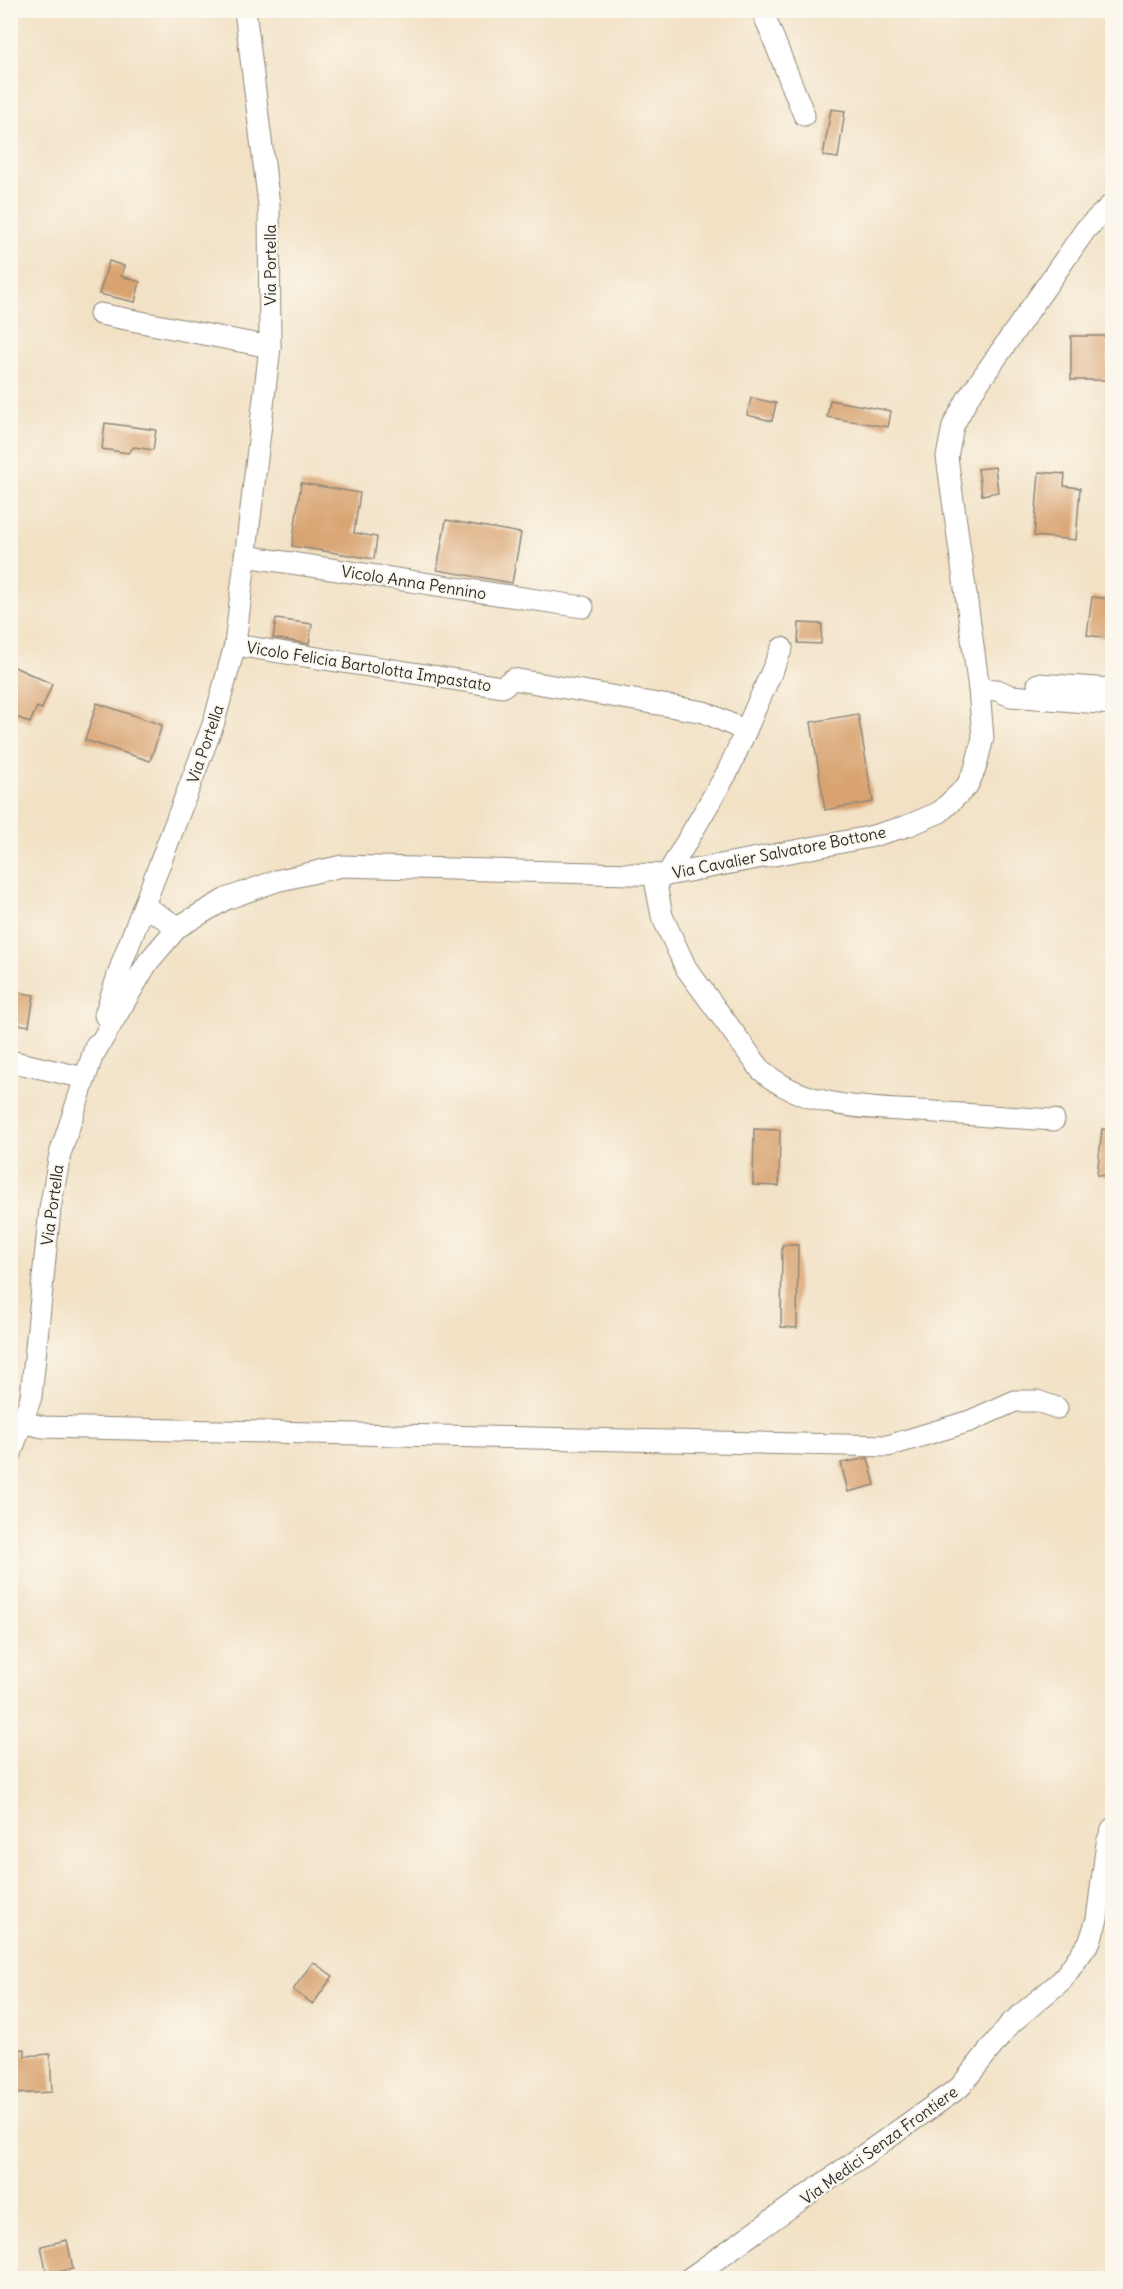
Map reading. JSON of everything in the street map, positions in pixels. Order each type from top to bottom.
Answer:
[{"type":"street","name":"Via Portella","points":[[10,1456],[31,1398],[50,1209],[60,1154],[123,960],[214,722],[235,645],[270,347],[269,205],[245,10]]},
{"type":"street","points":[[762,10],[804,115]]},
{"type":"street","name":"Via Cavalier Salvatore Bottone","points":[[92,1057],[148,962],[178,927],[201,911],[250,889],[309,872],[342,866],[660,874],[869,837],[907,826],[940,812],[967,786],[981,753],[988,689],[947,457],[950,436],[968,398],[1063,261],[1086,229],[1113,204]]},
{"type":"street","points":[[100,314],[270,347]]},
{"type":"street","name":"Vicolo Anna Pennino","points":[[245,556],[583,607]]},
{"type":"street","name":"Vicolo Felicia Bartolotta Impastato","points":[[235,645],[502,687],[513,679],[704,712],[746,731]]},
{"type":"street","points":[[782,648],[728,771],[660,874],[662,916],[686,968],[761,1070],[774,1081],[807,1096],[863,1107],[1054,1120]]},
{"type":"street","points":[[988,689],[1013,683],[1113,689]]},
{"type":"street","points":[[988,689],[1011,696],[1113,704]]},
{"type":"street","points":[[144,906],[178,927]]},
{"type":"street","points":[[10,1061],[85,1078]]},
{"type":"street","points":[[22,1422],[43,1427],[888,1446],[970,1421],[1015,1401],[1037,1401],[1057,1408]]},
{"type":"street","name":"Via Medici Senza Frontiere","points":[[690,2278],[960,2087],[1010,2024],[1062,1980],[1090,1941],[1097,1919],[1107,1843],[1113,1829]]},
{"type":"building","points":[[831,109],[845,111],[838,158],[823,156]]},
{"type":"building","points":[[109,261],[124,266],[121,276],[140,282],[135,302],[99,294]]},
{"type":"building","points":[[1071,336],[1108,336],[1108,380],[1071,380]]},
{"type":"building","points":[[751,398],[776,403],[772,421],[747,415]]},
{"type":"building","points":[[830,400],[891,411],[888,427],[827,417]]},
{"type":"building","points":[[105,423],[156,430],[153,450],[134,447],[128,453],[102,449]]},
{"type":"building","points":[[995,467],[998,492],[982,495],[978,469]]},
{"type":"building","points":[[1039,472],[1065,474],[1064,486],[1080,488],[1076,540],[1034,536]]},
{"type":"building","points":[[301,483],[360,493],[354,533],[377,537],[374,559],[292,546]]},
{"type":"building","points":[[446,520],[521,533],[512,583],[437,570]]},
{"type":"building","points":[[1092,597],[1113,599],[1113,639],[1087,635]]},
{"type":"building","points":[[276,619],[312,624],[309,644],[273,638]]},
{"type":"building","points":[[799,623],[822,624],[821,644],[798,643]]},
{"type":"building","points":[[10,665],[52,684],[42,709],[37,707],[30,723],[10,714]]},
{"type":"building","points":[[97,703],[162,725],[150,761],[85,740]]},
{"type":"building","points":[[858,714],[873,802],[825,810],[811,722]]},
{"type":"building","points":[[10,991],[34,995],[29,1026],[10,1023]]},
{"type":"building","points":[[754,1129],[780,1130],[779,1186],[753,1185]]},
{"type":"building","points":[[1102,1129],[1113,1130],[1113,1177],[1097,1175]]},
{"type":"building","points":[[782,1245],[798,1245],[797,1328],[781,1327]]},
{"type":"building","points":[[868,1458],[875,1485],[848,1492],[841,1463]]},
{"type":"building","points":[[313,1962],[333,1976],[313,2004],[293,1990]]},
{"type":"building","points":[[25,2049],[25,2056],[50,2054],[52,2092],[12,2094],[10,2050]]},
{"type":"building","points":[[67,2240],[73,2269],[47,2274],[41,2246]]}]
